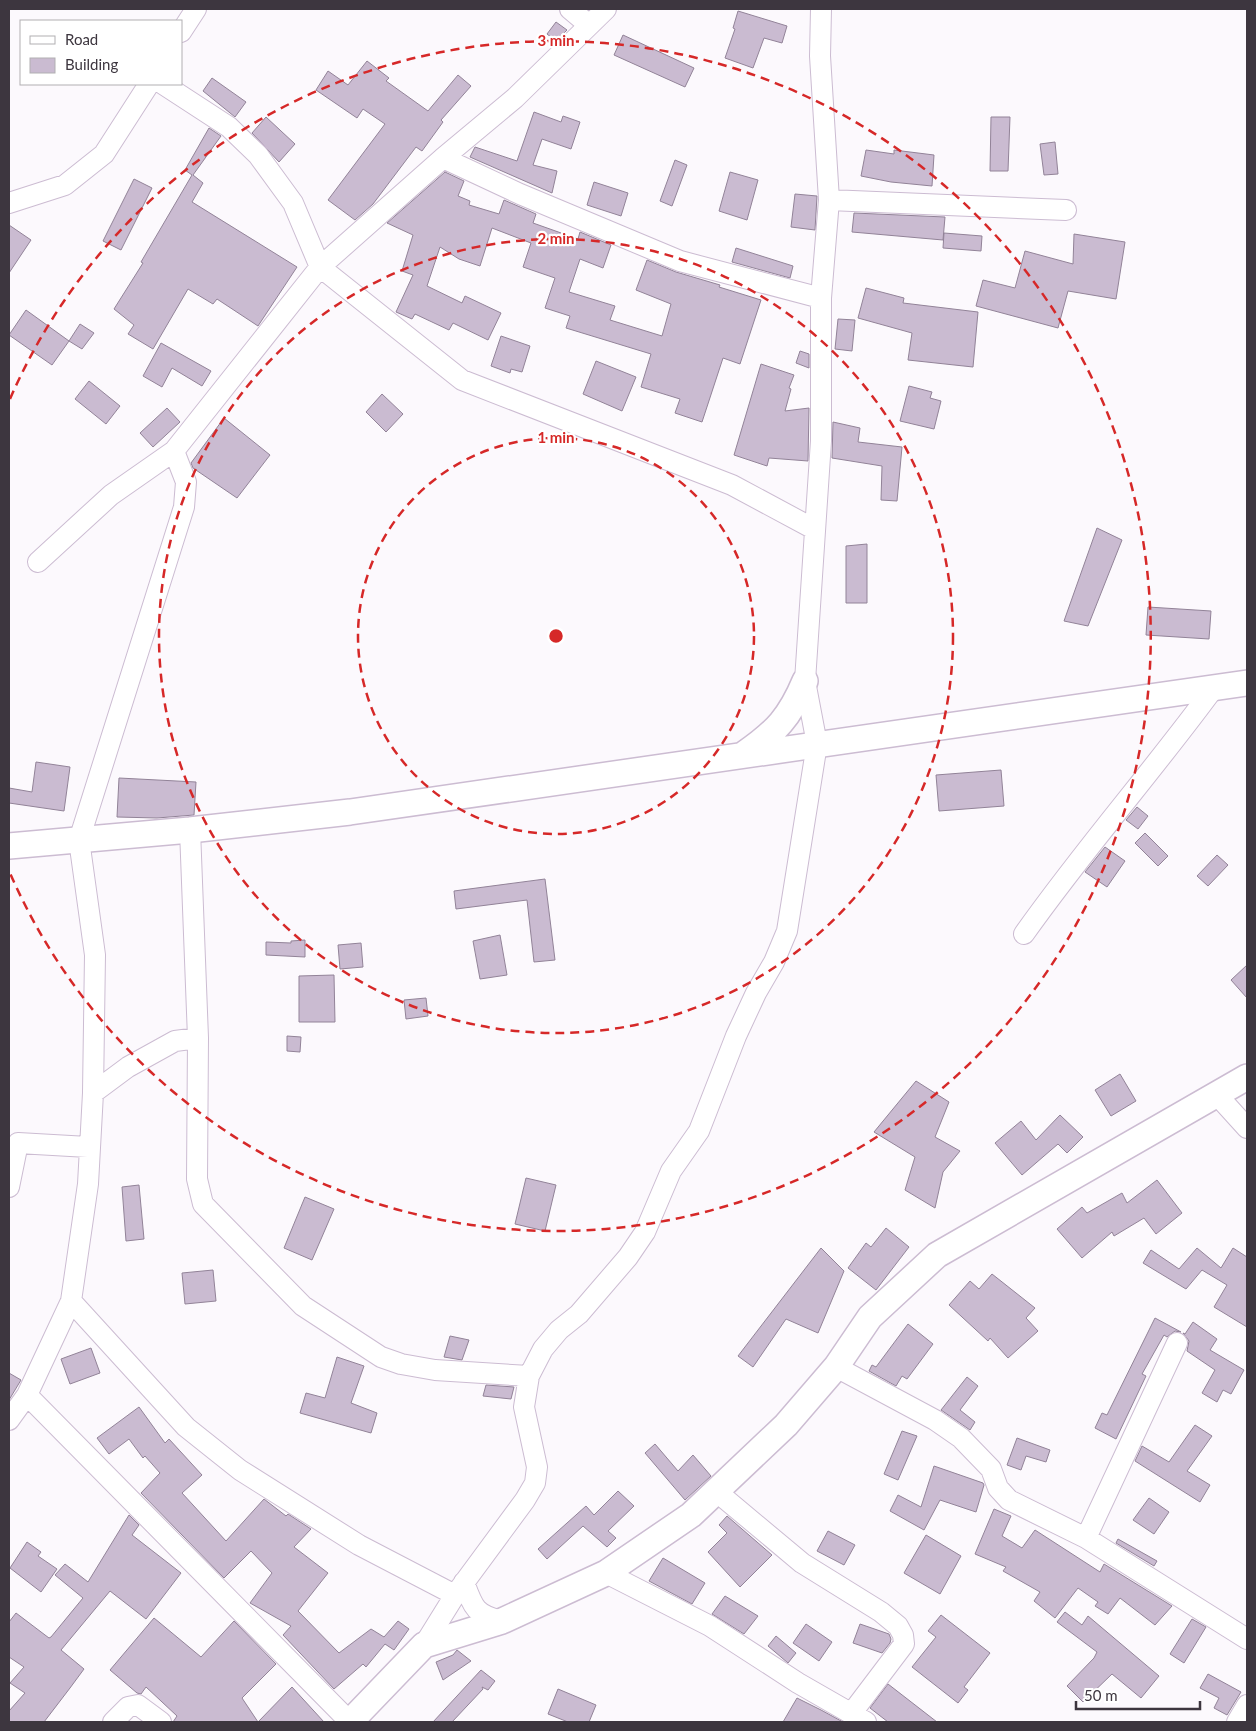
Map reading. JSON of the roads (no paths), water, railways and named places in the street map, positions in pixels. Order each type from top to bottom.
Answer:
[{"type":"street","points":[[182,30],[196,9]]},
{"type":"street","points":[[570,9],[589,25]]},
{"type":"street","points":[[38,562],[111,495],[174,451],[320,267],[443,158],[515,98],[606,9]]},
{"type":"street","points":[[27,1395],[350,1722],[424,1645],[459,1588],[526,1500],[535,1483],[537,1467],[536,1453],[524,1407],[529,1376],[543,1349],[585,1308],[645,1232],[671,1171],[700,1131],[736,1036],[756,993],[774,962],[787,930],[817,744],[805,681],[821,441],[821,298],[829,200],[820,56],[822,9]]},
{"type":"street","points":[[9,203],[65,184],[104,154],[147,85]]},
{"type":"street","points":[[165,85],[229,127],[258,155],[293,203],[320,267],[462,380],[732,485],[814,530]]},
{"type":"street","points":[[443,158],[520,194],[680,261],[821,298]]},
{"type":"street","points":[[829,200],[1066,210]]},
{"type":"street","points":[[9,1420],[27,1395],[71,1301],[88,1184],[88,1147],[93,1093],[95,955],[79,840],[184,507],[186,482],[174,451]]},
{"type":"street","points":[[742,755],[766,739],[779,726],[795,706],[805,681]]},
{"type":"street","points":[[9,846],[190,830],[350,812],[1235,682]]},
{"type":"street","points":[[1024,934],[1095,838],[1162,758],[1235,682]]},
{"type":"street","points":[[190,830],[198,1038],[197,1179],[203,1204],[303,1306],[381,1357],[401,1364],[435,1370],[529,1376]]},
{"type":"street","points":[[93,1093],[128,1067],[175,1041],[198,1038]]},
{"type":"street","points":[[424,1645],[502,1621],[606,1573],[691,1515],[718,1492],[786,1425],[836,1367],[870,1317],[937,1255],[1247,1078]]},
{"type":"street","points":[[1218,1096],[1247,1128]]},
{"type":"street","points":[[9,1187],[14,1142],[88,1147]]},
{"type":"street","points":[[71,1301],[186,1426],[240,1470],[359,1545],[459,1588],[478,1612],[486,1617],[502,1621]]},
{"type":"street","points":[[1086,1538],[1177,1343]]},
{"type":"street","points":[[836,1367],[935,1420],[961,1438],[991,1469],[998,1488],[1009,1500],[1086,1538],[1247,1639]]},
{"type":"street","points":[[606,1573],[710,1626],[798,1684],[858,1718],[904,1644],[903,1635],[898,1626],[882,1612],[802,1563],[718,1492]]},
{"type":"street","points":[[113,1722],[128,1707],[138,1705],[161,1722]]},
{"type":"street","points":[[1237,1722],[1247,1705]]}]
